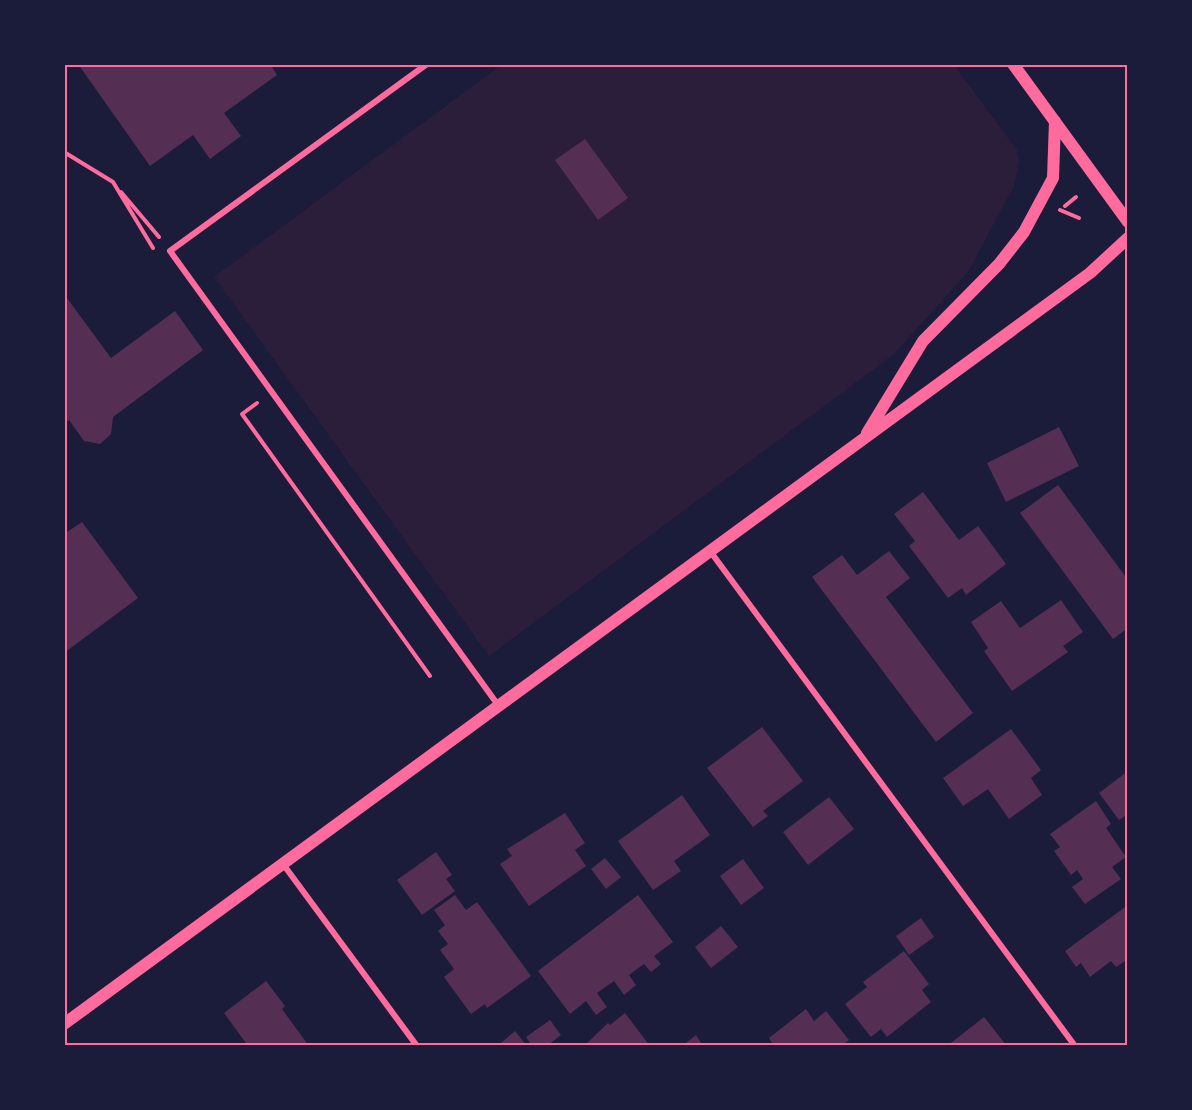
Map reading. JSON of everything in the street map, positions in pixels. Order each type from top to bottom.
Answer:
[{"type":"main road","points":[[1014,64],[1128,222]]},
{"type":"main road","points":[[864,437],[924,341],[999,264],[1024,232],[1053,178],[1055,121]]},
{"type":"main road","points":[[64,1024],[1090,273],[1128,238]]},
{"type":"street","points":[[427,64],[170,251],[498,705]]},
{"type":"street","points":[[710,550],[1075,1046]]},
{"type":"street","points":[[283,863],[417,1046]]},
{"type":"path","points":[[64,152],[113,182],[170,251]]},
{"type":"path","points":[[113,182],[158,255]]},
{"type":"path","points":[[1076,197],[1059,210],[1079,218]]},
{"type":"path","points":[[252,394],[258,402],[242,414],[430,676]]},
{"type":"shaded area","points":[[501,65],[954,65],[1017,150],[1019,162],[1014,186],[968,272],[894,354],[489,656],[214,277]]},
{"type":"building","points":[[78,64],[270,64],[277,75],[224,113],[241,136],[210,159],[193,135],[150,166]]},
{"type":"building","points":[[585,139],[628,198],[598,220],[555,160]]},
{"type":"building","points":[[64,294],[111,358],[175,311],[203,350],[113,417],[111,434],[100,444],[84,441],[69,420],[64,423]]},
{"type":"building","points":[[1059,427],[1079,466],[1006,502],[987,463]]},
{"type":"building","points":[[1058,485],[1128,580],[1128,628],[1113,639],[1020,513]]},
{"type":"building","points":[[923,492],[959,540],[978,526],[1006,564],[966,595],[962,588],[948,598],[909,546],[915,541],[894,514]]},
{"type":"building","points":[[82,522],[138,598],[64,653],[64,534]]},
{"type":"building","points":[[889,551],[910,578],[886,597],[973,713],[936,742],[812,577],[842,555],[857,575]]},
{"type":"building","points":[[1061,600],[1083,632],[1063,646],[1068,652],[1012,691],[984,651],[988,648],[971,622],[1001,601],[1020,628]]},
{"type":"building","points":[[762,727],[803,781],[763,811],[768,816],[753,827],[707,768]]},
{"type":"building","points":[[1011,729],[1041,770],[1031,778],[1042,795],[1009,819],[988,789],[963,806],[943,778]]},
{"type":"building","points":[[1128,771],[1128,814],[1119,820],[1099,793]]},
{"type":"building","points":[[682,795],[710,835],[674,861],[681,871],[653,890],[618,841]]},
{"type":"building","points":[[829,797],[854,829],[808,865],[783,832]]},
{"type":"building","points":[[1096,801],[1111,824],[1106,828],[1126,857],[1112,867],[1121,879],[1085,904],[1072,887],[1083,879],[1077,870],[1071,875],[1054,851],[1060,847],[1050,834]]},
{"type":"building","points":[[565,813],[585,843],[575,850],[586,866],[529,906],[500,864],[512,856],[507,849]]},
{"type":"building","points":[[436,852],[452,875],[446,879],[455,891],[422,915],[397,880]]},
{"type":"building","points":[[605,858],[621,877],[606,889],[591,869]]},
{"type":"building","points":[[743,859],[764,888],[741,905],[720,876]]},
{"type":"building","points":[[455,895],[466,910],[477,902],[531,976],[487,1008],[485,1004],[471,1014],[444,977],[454,969],[440,950],[448,944],[438,931],[445,925],[434,910]]},
{"type":"building","points":[[638,895],[673,942],[654,956],[661,964],[651,972],[644,964],[629,975],[636,985],[624,995],[614,981],[597,993],[607,1007],[596,1015],[586,1001],[570,1014],[538,971]]},
{"type":"building","points":[[1128,905],[1128,965],[1125,961],[1116,967],[1111,961],[1090,977],[1081,963],[1076,967],[1065,951]]},
{"type":"building","points":[[921,918],[934,937],[909,955],[896,936]]},
{"type":"building","points":[[721,926],[738,947],[711,968],[695,947]]},
{"type":"building","points":[[904,951],[929,984],[922,990],[931,1002],[887,1037],[881,1029],[871,1037],[845,1004],[867,987],[863,982]]},
{"type":"building","points":[[266,981],[285,1006],[282,1009],[309,1046],[248,1046],[224,1013]]},
{"type":"building","points":[[806,1009],[814,1021],[826,1011],[849,1040],[842,1046],[774,1046],[769,1038]]},
{"type":"building","points":[[625,1013],[650,1046],[584,1046],[608,1023],[610,1025]]},
{"type":"building","points":[[984,1017],[1007,1046],[947,1046]]},
{"type":"building","points":[[550,1020],[561,1035],[547,1046],[532,1046],[526,1037]]},
{"type":"building","points":[[515,1031],[527,1046],[497,1046]]},
{"type":"building","points":[[696,1035],[703,1046],[682,1046]]}]
